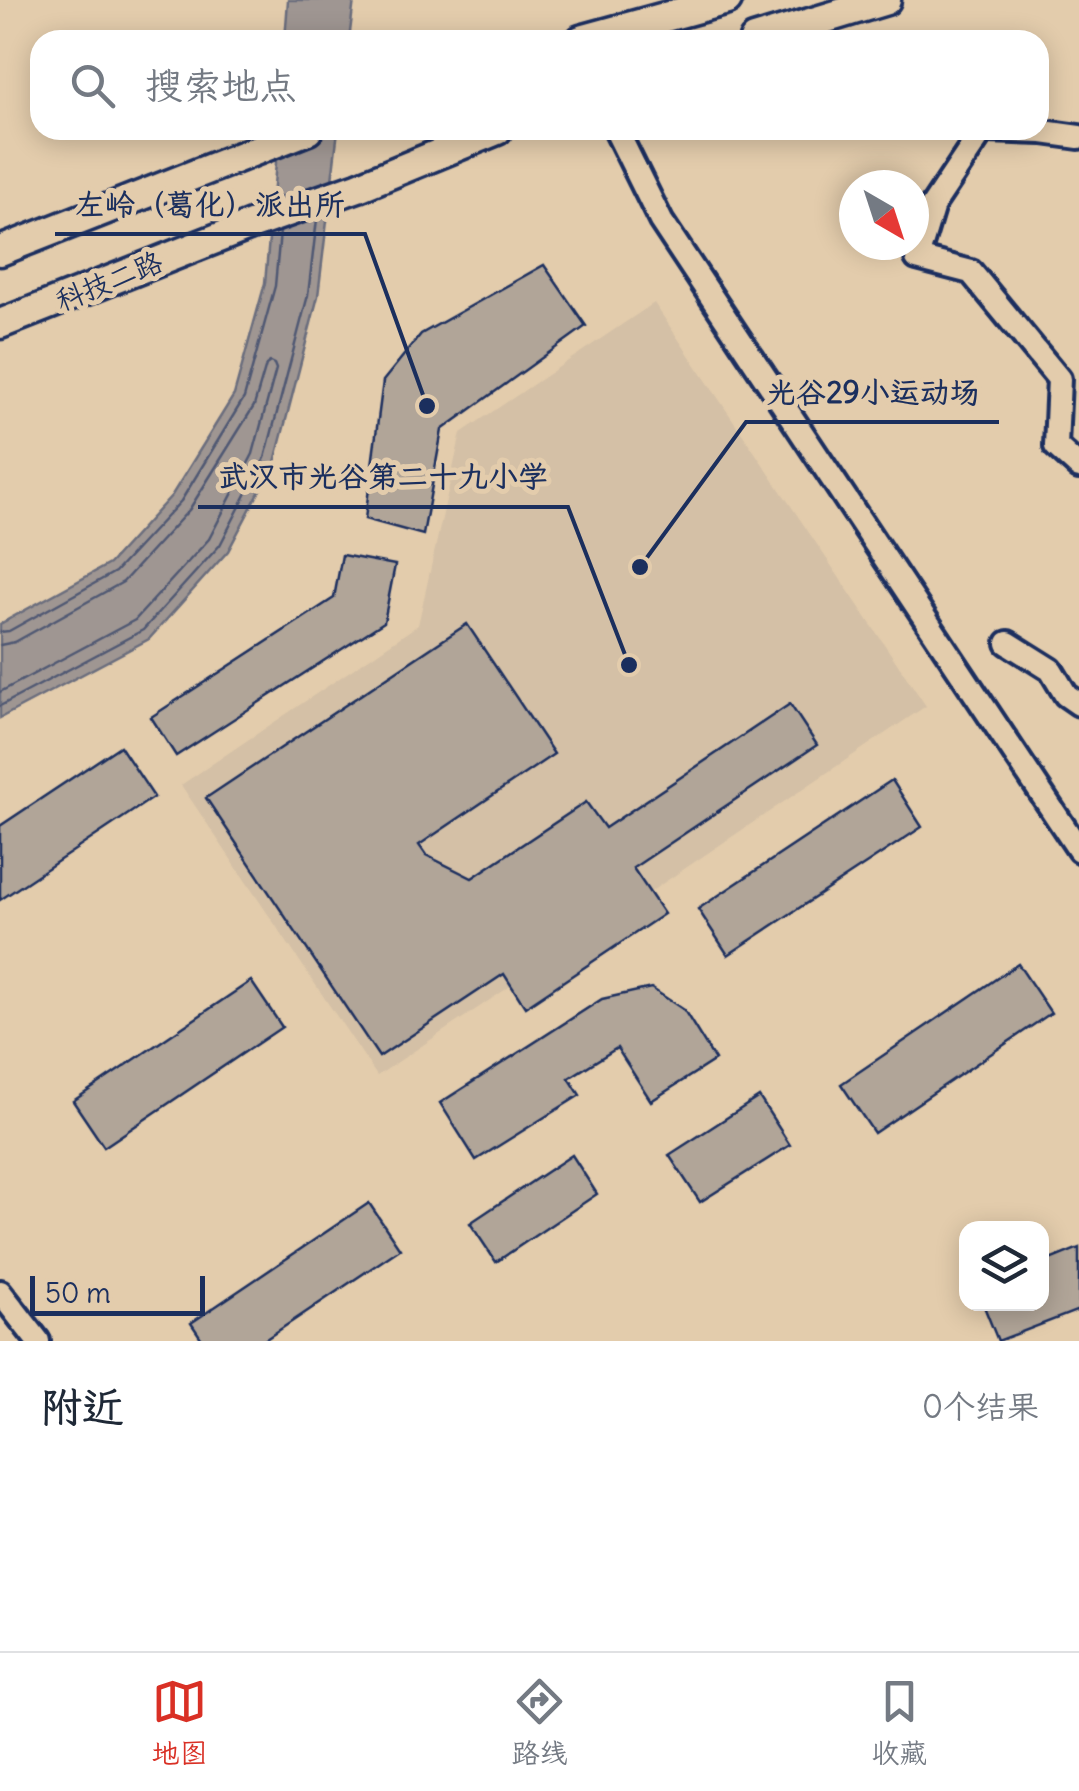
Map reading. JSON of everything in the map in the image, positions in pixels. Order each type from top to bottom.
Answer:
[{"type":"street","points":[[617,30],[727,0]]},
{"type":"street","points":[[787,30],[886,0]]},
{"type":"street","points":[[1049,133],[1079,138]]},
{"type":"street","points":[[0,251],[281,140]]},
{"type":"street","name":"科技二路","points":[[0,324],[473,140]]},
{"type":"street","points":[[621,140],[661,221],[1079,850]]},
{"type":"street","points":[[979,140],[933,206],[917,258],[970,272],[1059,379],[1056,446],[1079,467]]},
{"type":"street","points":[[1008,643],[1051,670],[1066,695],[1079,704]]},
{"type":"street","points":[[0,1292],[38,1341]]},
{"type":"shaded area","points":[[654,303],[926,706],[377,1076],[181,785],[418,625],[461,433]]},
{"type":"water","points":[[288,0],[354,0],[350,30],[286,30]]},
{"type":"water","points":[[278,140],[337,140],[318,296],[275,462],[228,551],[149,639],[0,718],[0,624],[109,564],[172,495],[234,395],[265,283]]},
{"type":"building","points":[[544,265],[586,326],[442,430],[423,535],[365,519],[383,381],[421,334]]},
{"type":"building","points":[[342,555],[395,565],[384,622],[176,756],[151,717],[334,598]]},
{"type":"building","points":[[467,624],[554,754],[419,845],[426,855],[472,878],[586,802],[605,828],[790,704],[817,745],[633,868],[664,914],[525,1007],[504,974],[379,1057],[206,798]]},
{"type":"building","points":[[120,746],[154,797],[0,900],[0,826]]},
{"type":"building","points":[[892,780],[922,827],[728,955],[698,909]]},
{"type":"building","points":[[1018,964],[1051,1013],[874,1133],[841,1084]]},
{"type":"building","points":[[251,981],[282,1027],[104,1147],[73,1101]]},
{"type":"building","points":[[651,988],[684,1010],[715,1060],[651,1101],[617,1048],[569,1078],[580,1095],[476,1160],[440,1103],[602,999]]},
{"type":"building","points":[[759,1097],[790,1145],[700,1202],[669,1155]]},
{"type":"building","points":[[572,1155],[597,1194],[496,1262],[470,1223]]},
{"type":"building","points":[[369,1203],[400,1249],[263,1341],[203,1341],[191,1323]]},
{"type":"building","points":[[1079,1248],[1079,1310],[998,1341],[986,1311],[1049,1311],[1049,1260]]},
{"type":"place","name":"左岭（葛化）派出所","points":[[427,406]]},
{"type":"place","name":"光谷29小运动场","points":[[640,567]]},
{"type":"place","name":"武汉市光谷第二十九小学","points":[[629,665]]}]
